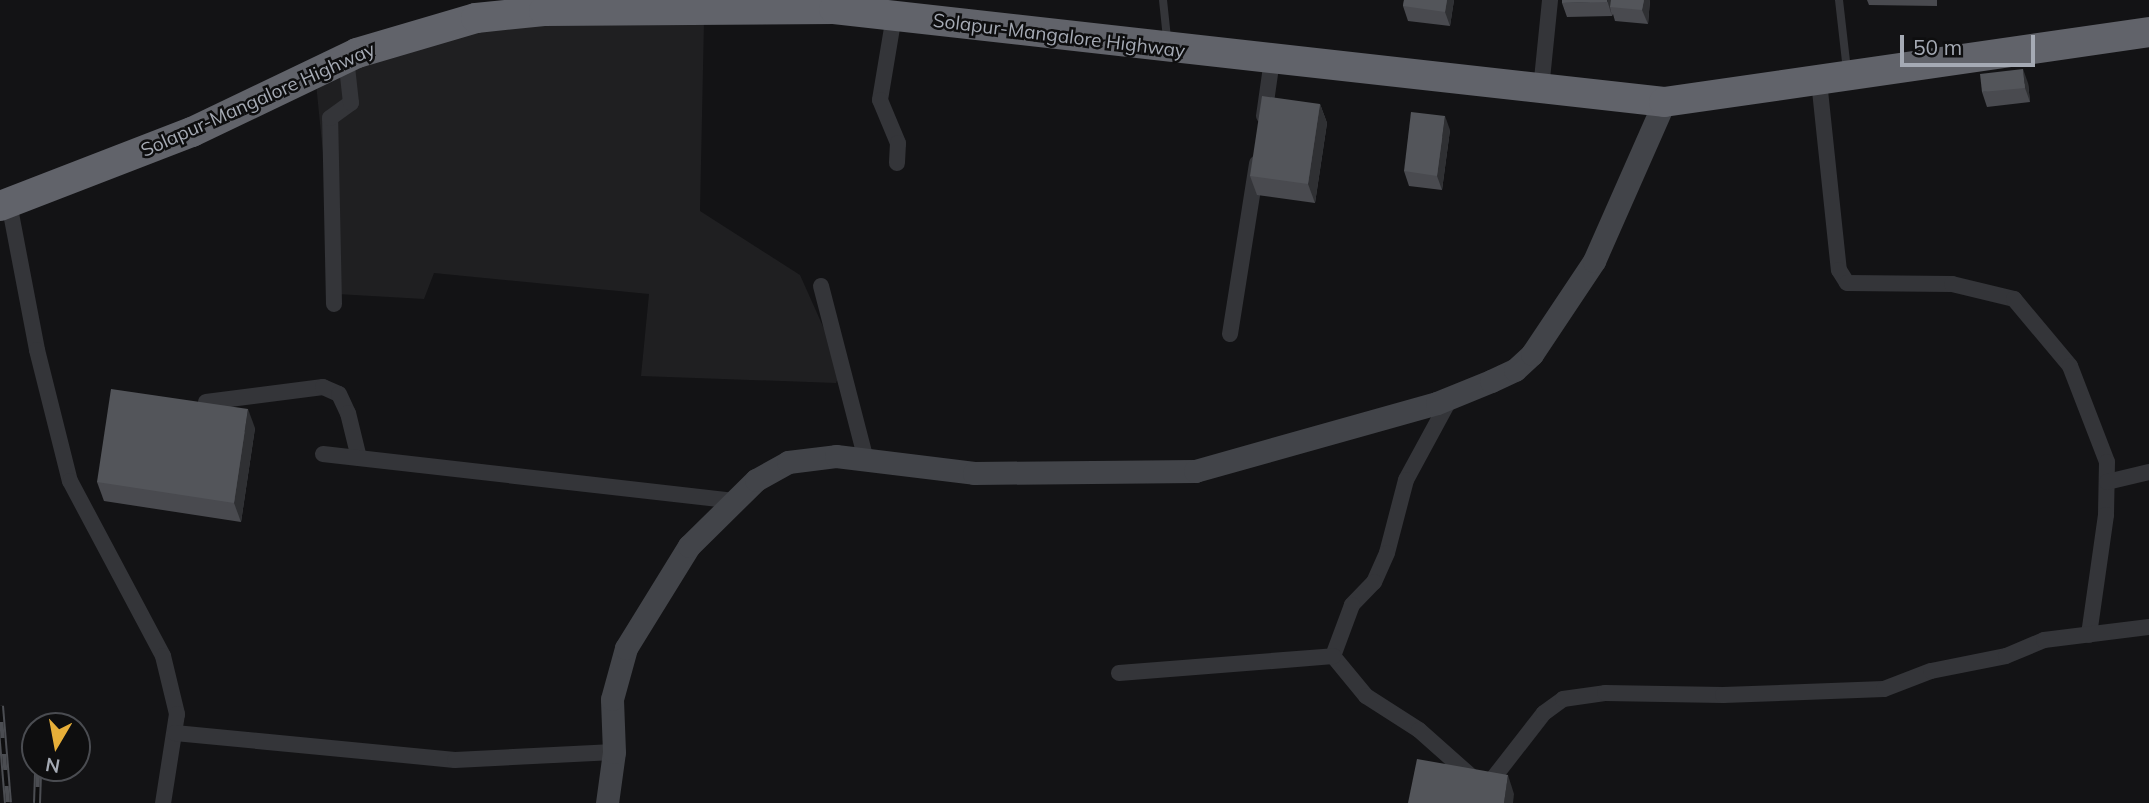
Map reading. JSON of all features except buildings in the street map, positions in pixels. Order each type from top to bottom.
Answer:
[{"type":"highway","name":"Solapur-Mangalore Highway","points":[[4,204],[192,132],[346,58],[496,8],[631,4],[834,9],[894,16],[929,15],[1167,49],[1664,102],[2149,32]]},
{"type":"street","points":[[1541,89],[1549,0]]},
{"type":"street","points":[[894,16],[880,100],[898,143],[897,163]]},
{"type":"street","points":[[334,304],[330,118],[351,103],[346,58]]},
{"type":"street","points":[[1230,334],[1272,60]]},
{"type":"street","points":[[1819,81],[1839,270],[1847,283],[1952,284],[2014,299],[2070,366],[2107,461],[2107,482],[2089,635]]},
{"type":"street","points":[[607,803],[614,752],[612,699],[626,648],[689,546],[755,480],[788,462],[836,456],[974,473],[1195,471],[1451,397],[1515,370],[1532,354],[1594,261],[1664,102]]},
{"type":"street","points":[[4,204],[69,481],[163,656],[177,714],[163,803]]},
{"type":"street","points":[[821,286],[866,460]]},
{"type":"street","points":[[206,402],[323,387],[338,394],[348,413],[359,458]]},
{"type":"street","points":[[1333,656],[1352,605],[1374,582],[1387,553],[1406,480],[1451,397]]},
{"type":"street","points":[[323,454],[734,501]]},
{"type":"street","points":[[2107,482],[2149,472]]},
{"type":"street","points":[[1333,656],[1366,696],[1419,730],[1473,778],[1491,781],[1544,713],[1563,699],[1605,692],[1723,695],[1884,689],[1931,671],[2006,656],[2044,640],[2149,626]]},
{"type":"street","points":[[1119,673],[1333,656]]},
{"type":"street","points":[[175,733],[455,760],[614,752]]},
{"type":"lane","points":[[1163,0],[1167,49]]},
{"type":"lane","points":[[1839,0],[1848,77]]},
{"type":"shaded area","points":[[704,21],[700,211],[800,275],[842,369],[836,383],[641,376],[649,294],[434,273],[424,299],[337,294],[316,83],[448,28]]},
{"type":"railway","points":[[0,706],[8,803]]},
{"type":"railway","points":[[37,803],[38,782]]}]
